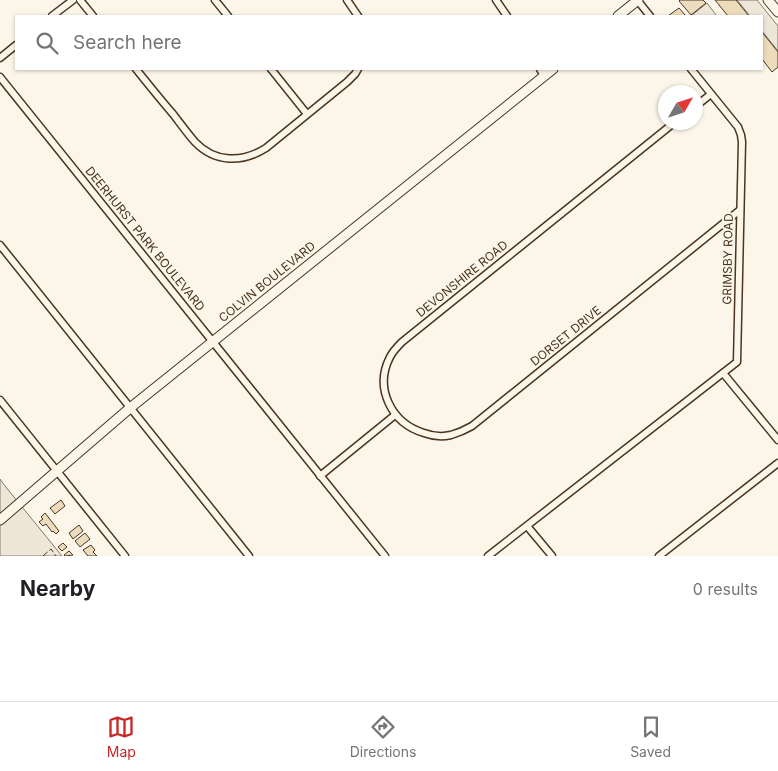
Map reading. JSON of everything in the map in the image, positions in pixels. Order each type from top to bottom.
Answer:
[{"type":"street","points":[[53,15],[73,0]]},
{"type":"street","points":[[80,0],[92,15]]},
{"type":"street","points":[[215,0],[227,15]]},
{"type":"street","points":[[347,0],[357,15]]},
{"type":"street","points":[[496,0],[506,15]]},
{"type":"street","points":[[619,15],[638,0],[649,15]]},
{"type":"street","points":[[768,0],[778,12]]},
{"type":"street","points":[[0,58],[15,46]]},
{"type":"street","points":[[137,70],[195,142],[211,154],[229,159],[247,158],[266,148],[347,82],[357,70]]},
{"type":"street","points":[[272,70],[307,114]]},
{"type":"street","name":"GRIMSBY ROAD","points":[[692,70],[738,127],[742,142],[737,362],[723,373]]},
{"type":"street","name":"COLVIN BOULEVARD","points":[[0,520],[130,408],[542,72]]},
{"type":"street","name":"DEERHURST PARK BOULEVARD","points":[[0,77],[385,556]]},
{"type":"street","points":[[703,100],[711,94]]},
{"type":"street","name":"DEVONSHIRE ROAD","points":[[395,415],[387,399],[385,372],[391,355],[402,342],[665,130]]},
{"type":"street","name":"DORSET DRIVE","points":[[395,415],[409,427],[428,435],[448,435],[463,431],[472,426],[740,210]]},
{"type":"street","points":[[0,245],[249,556]]},
{"type":"street","points":[[488,556],[723,373],[778,440]]},
{"type":"street","points":[[0,400],[125,556]]},
{"type":"street","points":[[320,476],[395,415]]},
{"type":"street","points":[[659,556],[778,462]]},
{"type":"street","points":[[527,526],[552,556]]},
{"type":"shaded area","points":[[737,0],[757,0],[778,26],[778,51],[763,32],[763,15],[749,15]]},
{"type":"shaded area","points":[[707,3],[716,15],[692,15]]},
{"type":"shaded area","points":[[0,479],[5,486],[62,556],[0,556]]},
{"type":"building","points":[[680,0],[703,0],[706,3],[691,15]]},
{"type":"building","points":[[715,0],[736,0],[748,15],[727,15]]},
{"type":"building","points":[[679,8],[685,15],[669,15]]},
{"type":"building","points":[[763,33],[778,52],[778,67],[772,72],[763,60]]},
{"type":"building","points":[[61,500],[65,506],[55,514],[50,508]]},
{"type":"building","points":[[45,513],[59,531],[56,534],[46,524],[43,526],[39,522],[43,519],[41,517]]},
{"type":"building","points":[[79,525],[83,531],[73,539],[69,533]]},
{"type":"building","points":[[85,533],[90,539],[80,547],[75,541]]},
{"type":"building","points":[[63,543],[67,547],[62,551],[58,547]]},
{"type":"building","points":[[91,545],[95,550],[93,552],[97,556],[88,556],[83,550]]},
{"type":"building","points":[[69,551],[73,555],[64,555]]},
{"type":"fence","points":[[43,556],[51,549],[56,556]]}]
